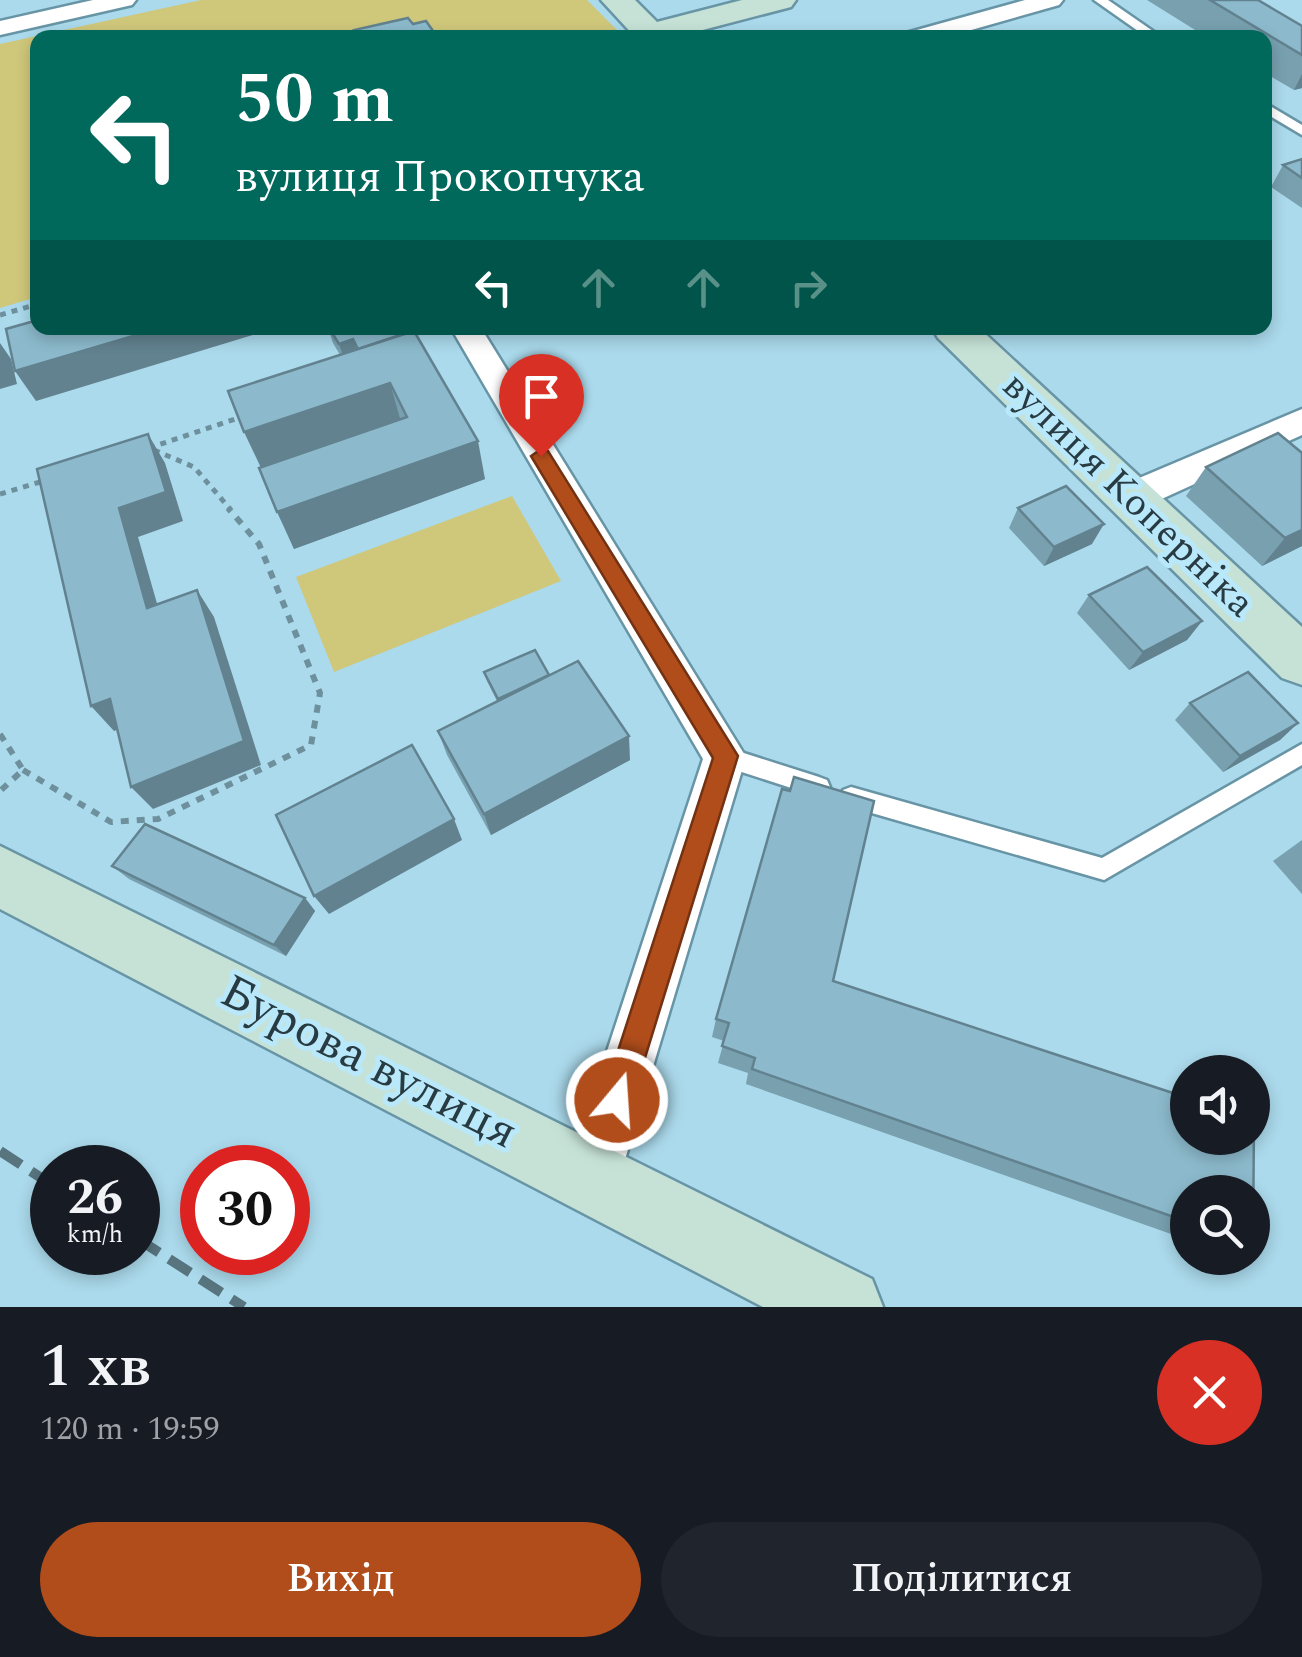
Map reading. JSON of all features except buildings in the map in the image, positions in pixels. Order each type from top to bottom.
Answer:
[{"type":"main road","points":[[617,0],[647,30]]},
{"type":"main road","points":[[674,30],[780,0]]},
{"type":"main road","name":"вулиця Коперніка","points":[[960,335],[1302,662]]},
{"type":"main road","name":"Бурова вулиця","points":[[0,876],[844,1307]]},
{"type":"street","points":[[0,28],[124,0]]},
{"type":"street","points":[[943,30],[1051,0]]},
{"type":"street","points":[[470,335],[726,756],[593,1176]]},
{"type":"street","points":[[1130,498],[1302,422]]},
{"type":"lane","points":[[1100,0],[1146,30]]},
{"type":"lane","points":[[1272,112],[1302,131]]},
{"type":"lane","points":[[726,756],[898,812],[1104,869],[1302,754]]},
{"type":"path","points":[[0,316],[30,307]]},
{"type":"path","points":[[0,734],[24,770],[111,822],[158,819],[311,745],[320,693],[259,544],[194,467],[148,448],[252,414]]},
{"type":"path","points":[[0,494],[56,477]]},
{"type":"path","points":[[0,790],[24,770]]},
{"type":"shaded area","points":[[201,0],[587,0],[617,30],[64,30]]},
{"type":"shaded area","points":[[30,37],[30,299],[0,308],[0,44]]},
{"type":"shaded area","points":[[512,496],[561,581],[334,672],[296,577]]},
{"type":"railway","points":[[0,1151],[30,1171]]},
{"type":"railway","points":[[160,1253],[244,1307]]},
{"type":"route","points":[[541,456],[726,756],[617,1100]]}]
